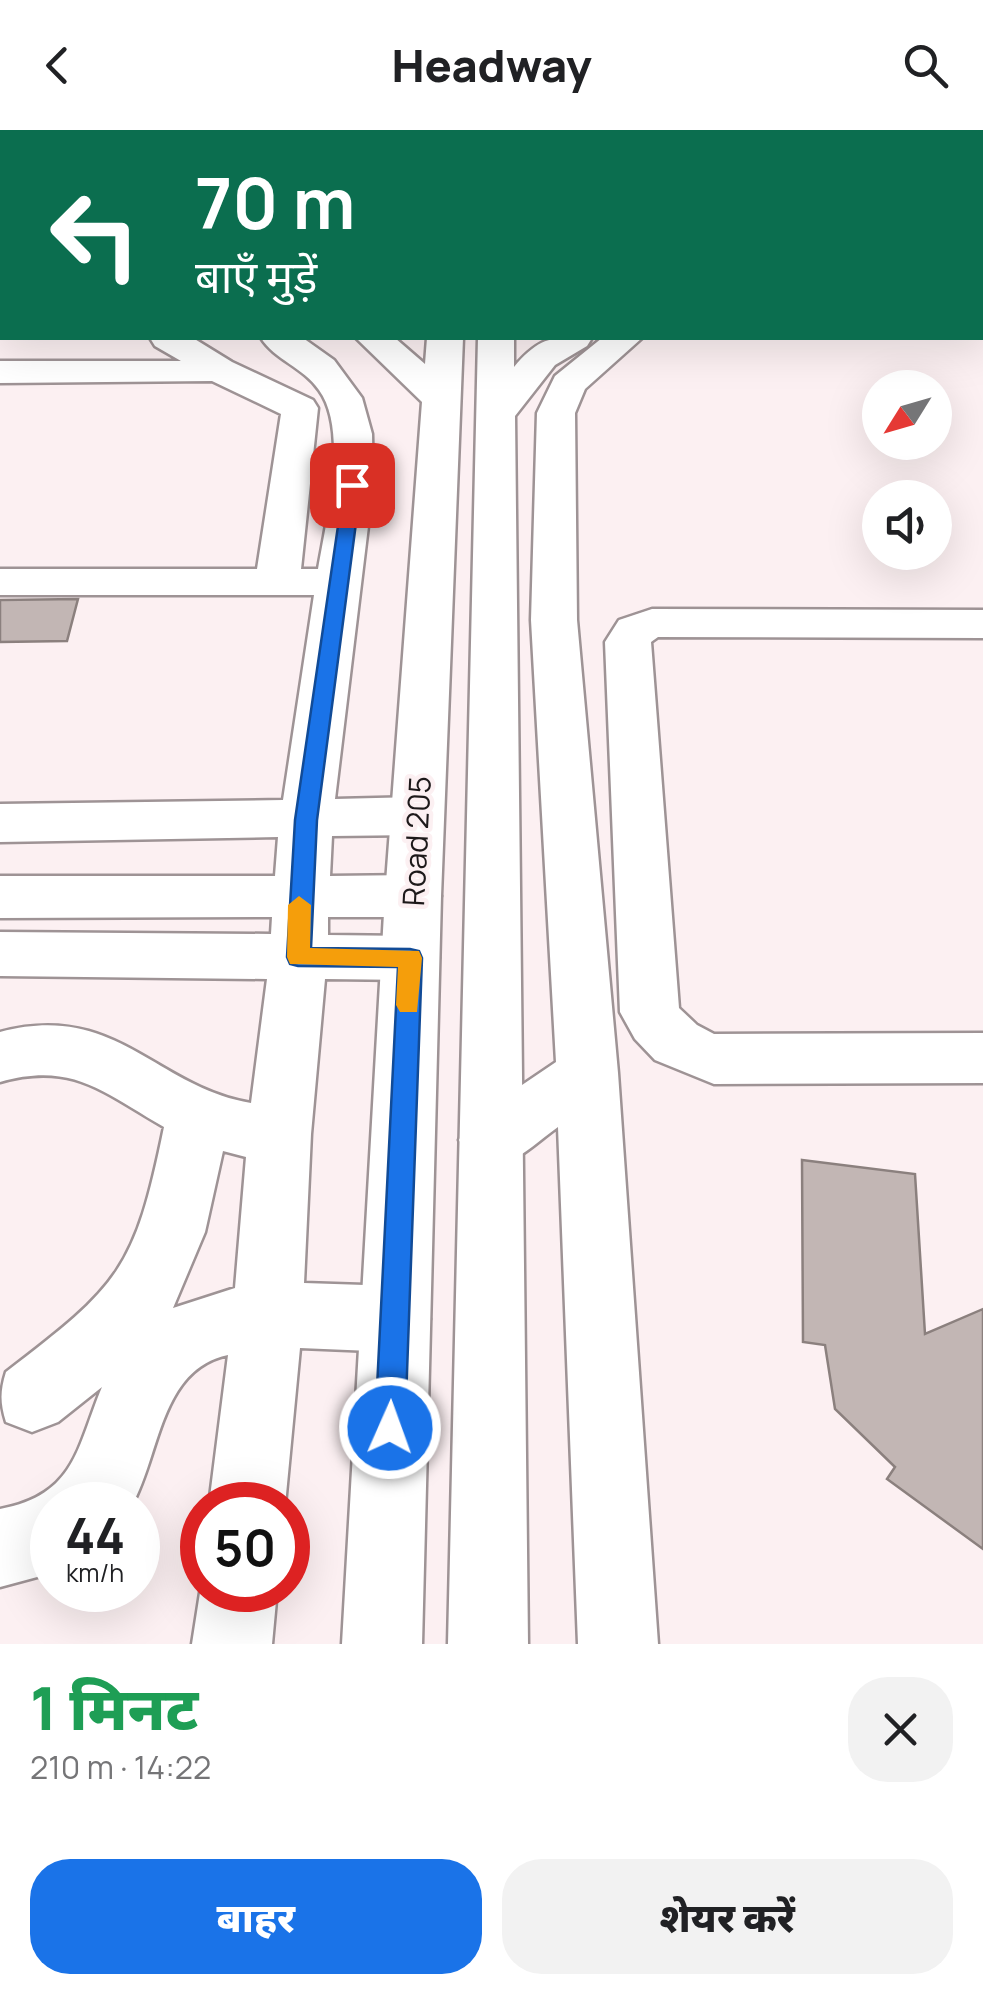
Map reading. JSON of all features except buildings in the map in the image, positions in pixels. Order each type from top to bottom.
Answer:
[{"type":"street","points":[[172,340],[212,361],[214,368]]},
{"type":"street","points":[[250,1482],[268,1316],[306,820],[352,485],[354,428],[341,390],[311,357],[282,340]]},
{"type":"street","points":[[376,340],[440,398]]},
{"type":"street","name":"Road 205","points":[[382,1644],[410,958],[445,340]]},
{"type":"street","points":[[488,1644],[496,340]]},
{"type":"street","points":[[495,416],[542,357],[571,340]]},
{"type":"street","points":[[618,1644],[586,1073],[554,620],[556,413],[568,384],[622,340]]},
{"type":"street","points":[[0,372],[214,368],[299,408],[278,582]]},
{"type":"street","points":[[0,582],[339,582]]},
{"type":"street","points":[[983,624],[652,623],[635,630],[628,642],[650,1012],[661,1033],[676,1045],[714,1059],[983,1058]]},
{"type":"street","points":[[0,822],[418,816]]},
{"type":"street","points":[[0,897],[413,896]]},
{"type":"street","points":[[0,954],[410,958]]},
{"type":"street","points":[[0,1056],[38,1050],[86,1052],[198,1115],[238,1129],[279,1134]]},
{"type":"street","points":[[490,1140],[586,1073]]},
{"type":"street","points":[[16,1402],[112,1334],[140,1302],[165,1256],[183,1193],[198,1115]]},
{"type":"street","points":[[103,1482],[110,1473],[138,1388],[160,1352],[196,1331],[232,1320],[268,1316],[395,1319]]},
{"type":"street","points":[[16,1402],[88,1379],[110,1378],[138,1388]]},
{"type":"street","points":[[0,1548],[30,1542]]},
{"type":"street","points":[[232,1644],[236,1612]]},
{"type":"slow traffic","points":[[299,905],[298,957],[410,958],[408,1005]]},
{"type":"route","points":[[352,485],[306,820],[298,957],[410,958],[390,1428]]}]
